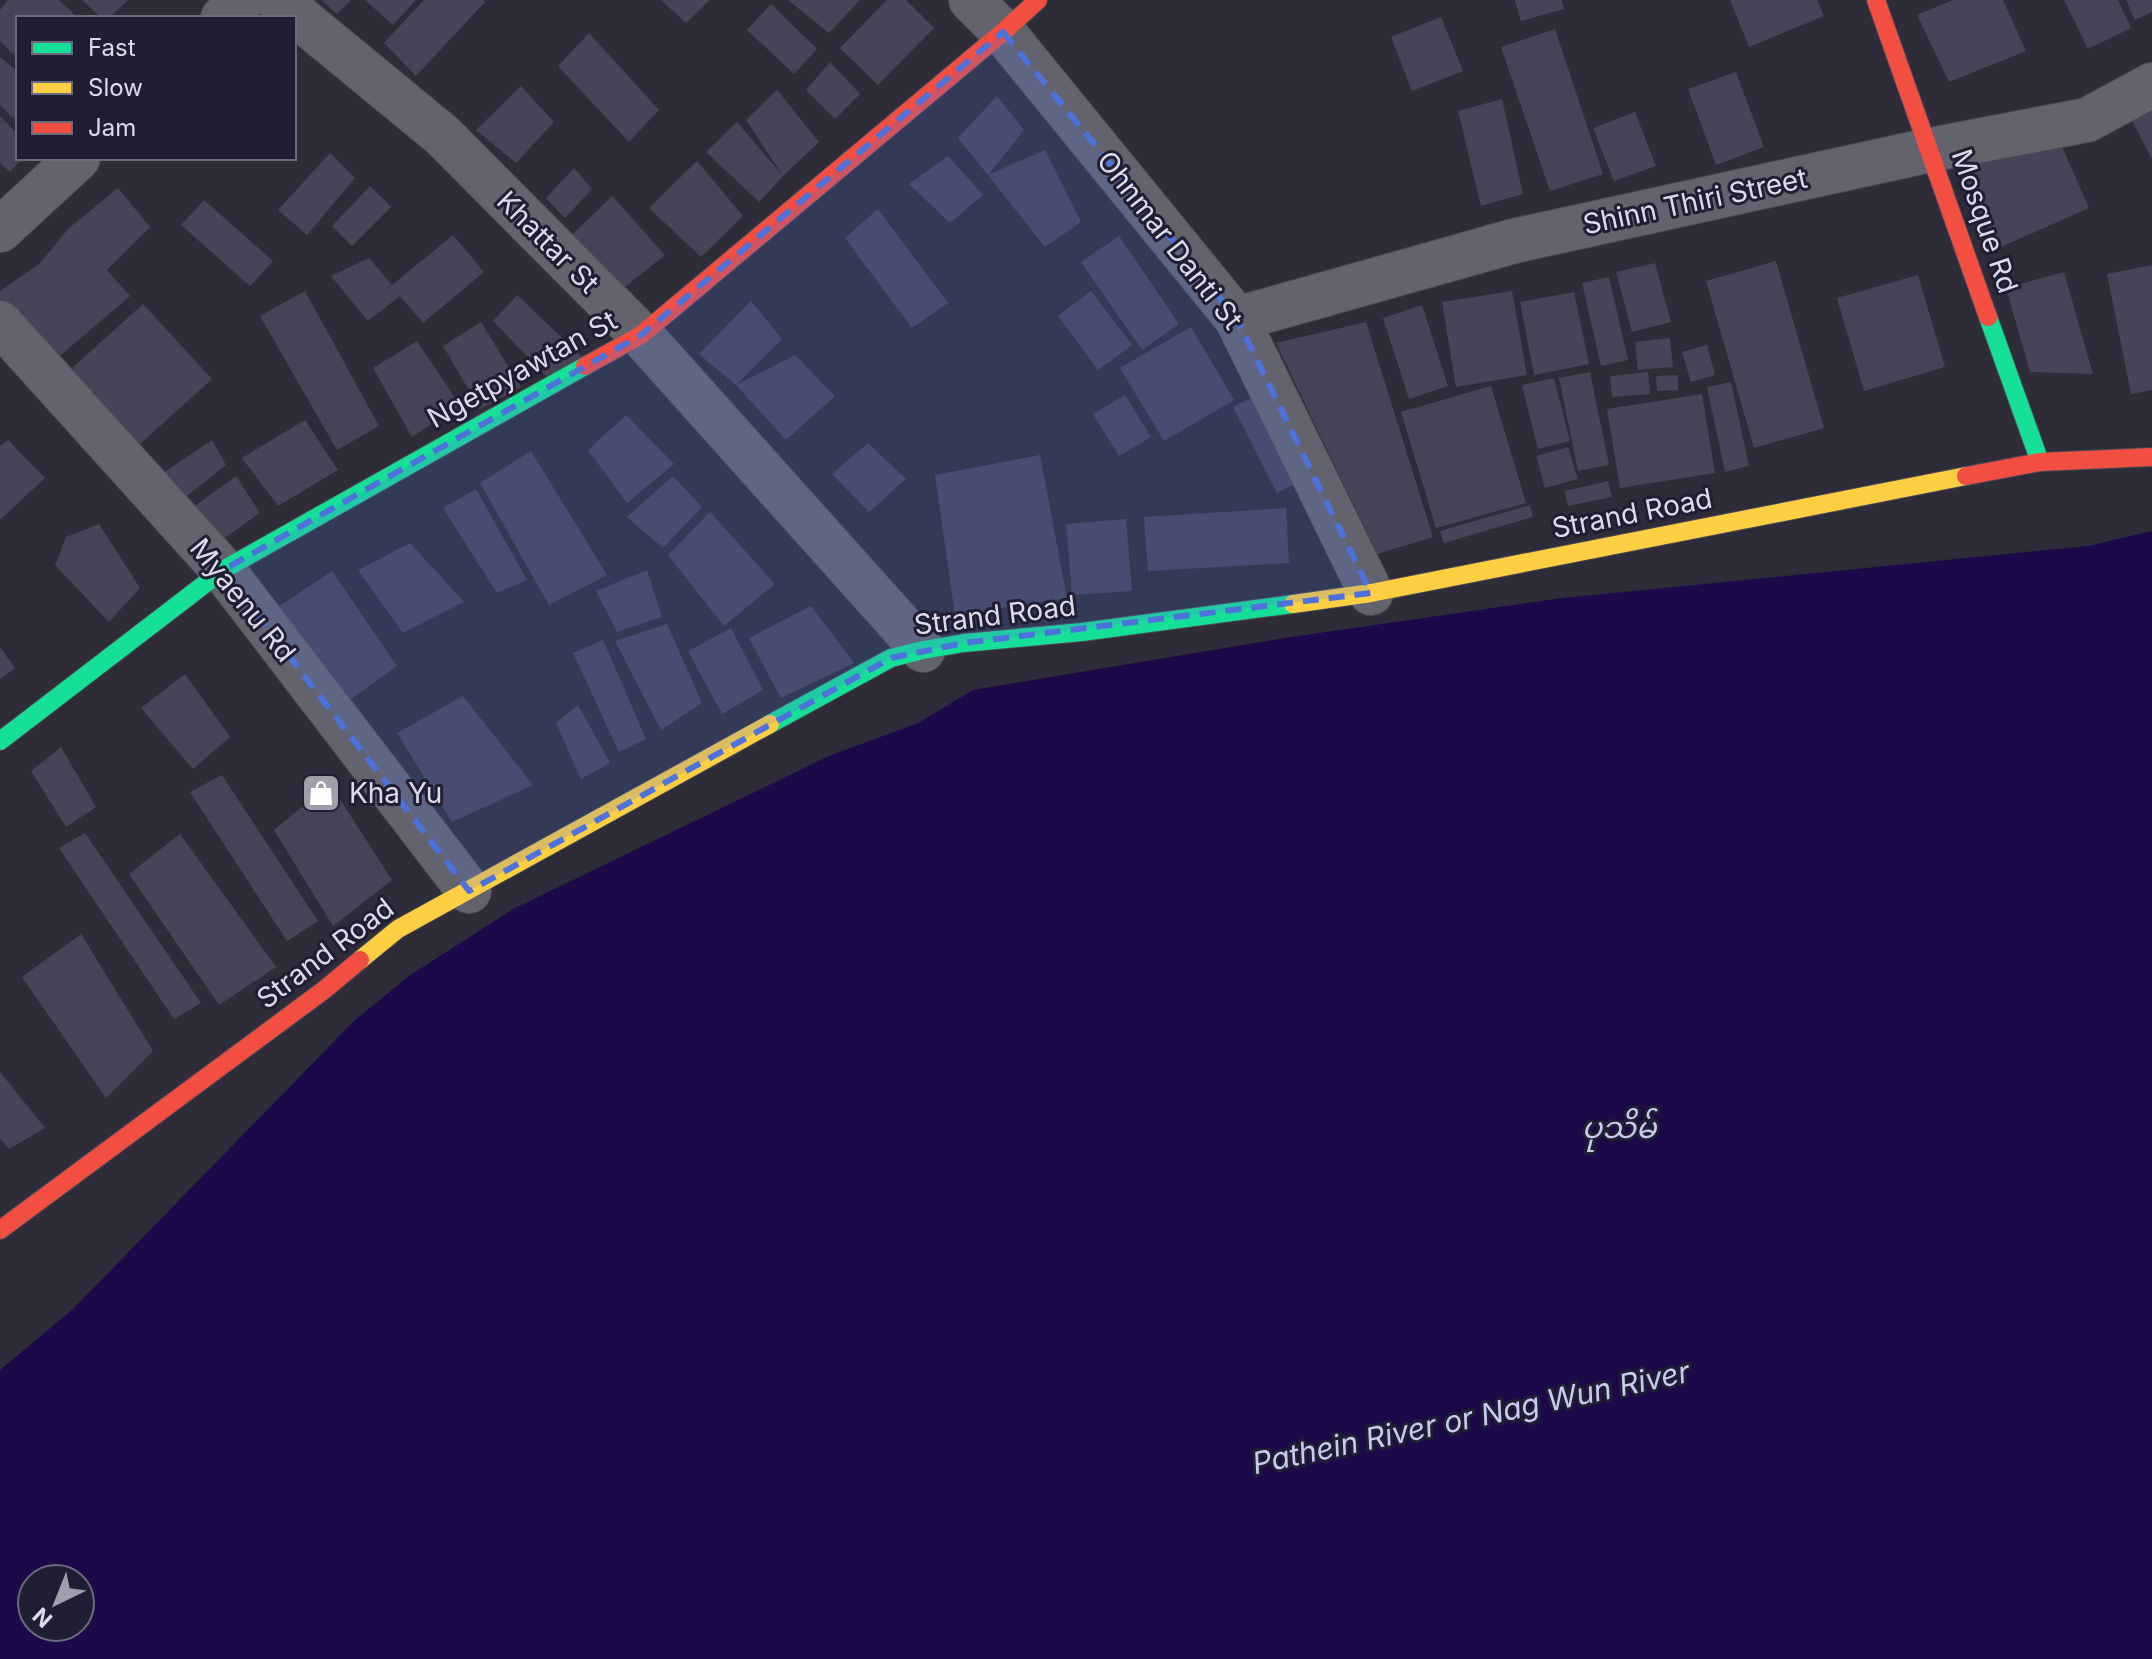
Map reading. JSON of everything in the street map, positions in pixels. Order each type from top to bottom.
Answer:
[{"type":"street","points":[[225,16],[242,0]]},
{"type":"street","name":"Khattar St","points":[[278,0],[442,135],[641,335],[923,650]]},
{"type":"street","name":"Ohnmar Danti St","points":[[971,0],[1003,32],[1237,319],[1371,593]]},
{"type":"street","name":"Ngetpyawtan St","points":[[0,741],[223,570],[641,335],[1038,0]]},
{"type":"street","name":"Mosque Rd","points":[[1876,0],[2040,462]]},
{"type":"street","name":"Shinn Thiri Street","points":[[1237,319],[1514,241],[1930,150],[2087,120],[2152,85]]},
{"type":"street","points":[[0,230],[76,160]]},
{"type":"street","name":"Myaenu Rd","points":[[0,323],[223,570],[469,891]]},
{"type":"street","name":"Strand Road","points":[[0,1230],[324,990],[398,929],[891,658],[964,643],[1082,632],[1371,593],[2040,462],[2152,457]]},
{"type":"highlighted area","points":[[1003,32],[1237,319],[1371,593],[964,643],[891,658],[469,891],[223,570],[641,335]]},
{"type":"water","name":"ပုသိမ်","points":[[2152,531],[2152,1659],[0,1659],[0,1370],[73,1309],[354,1021],[409,976],[513,909],[829,756],[918,723],[973,690],[1291,637],[1563,598],[2088,546]]},
{"type":"building","points":[[8,0],[59,0],[76,16],[16,16],[16,57],[0,41],[0,10]]},
{"type":"building","points":[[82,0],[128,0],[111,16],[100,16]]},
{"type":"building","points":[[321,0],[351,0],[337,14]]},
{"type":"building","points":[[365,0],[416,0],[393,25]]},
{"type":"building","points":[[424,0],[485,2],[416,76],[384,43]]},
{"type":"building","points":[[661,0],[710,0],[686,23]]},
{"type":"building","points":[[788,0],[860,0],[829,33]]},
{"type":"building","points":[[887,0],[906,0],[934,28],[878,85],[840,48]]},
{"type":"building","points":[[1515,0],[1562,0],[1564,9],[1521,21]]},
{"type":"building","points":[[1730,0],[1817,0],[1824,16],[1749,47]]},
{"type":"building","points":[[1953,0],[2003,0],[2026,51],[1949,82],[1917,15]]},
{"type":"building","points":[[2064,0],[2118,0],[2131,28],[2088,49]]},
{"type":"building","points":[[2126,0],[2152,0],[2152,12],[2135,20]]},
{"type":"building","points":[[771,4],[817,49],[794,74],[747,30]]},
{"type":"building","points":[[1441,17],[1463,71],[1412,91],[1391,37]]},
{"type":"building","points":[[1555,29],[1603,174],[1550,191],[1501,47]]},
{"type":"building","points":[[589,33],[659,110],[629,142],[558,66]]},
{"type":"building","points":[[0,57],[16,70],[16,121],[0,105]]},
{"type":"building","points":[[830,62],[860,94],[835,119],[806,90]]},
{"type":"building","points":[[1736,72],[1764,147],[1716,165],[1688,89]]},
{"type":"building","points":[[521,86],[554,122],[516,163],[476,130]]},
{"type":"building","points":[[777,90],[819,142],[783,176],[746,120]]},
{"type":"building","points":[[997,96],[1024,130],[988,175],[958,138]]},
{"type":"building","points":[[1502,99],[1523,194],[1481,206],[1458,111]]},
{"type":"building","points":[[2152,108],[2152,159],[2131,119]]},
{"type":"building","points":[[1635,112],[1656,166],[1614,181],[1593,128]]},
{"type":"building","points":[[2048,115],[2089,208],[1996,249],[1955,155]]},
{"type":"building","points":[[0,116],[16,133],[16,160],[21,160],[10,172],[0,163]]},
{"type":"building","points":[[737,122],[783,176],[759,202],[706,152]]},
{"type":"building","points":[[1045,150],[1081,222],[1045,247],[988,175]]},
{"type":"building","points":[[330,153],[355,178],[307,235],[278,210]]},
{"type":"building","points":[[948,156],[983,195],[950,223],[909,184]]},
{"type":"building","points":[[697,161],[743,216],[701,257],[649,208]]},
{"type":"building","points":[[574,168],[592,189],[565,218],[546,198]]},
{"type":"building","points":[[370,186],[391,207],[352,246],[332,226]]},
{"type":"building","points":[[118,188],[150,227],[107,270],[130,296],[54,361],[0,302],[0,291],[39,264],[69,228]]},
{"type":"building","points":[[612,196],[665,255],[620,291],[566,241]]},
{"type":"building","points":[[204,200],[273,261],[250,286],[181,225]]},
{"type":"building","points":[[878,209],[948,303],[912,328],[845,238]]},
{"type":"building","points":[[453,235],[484,272],[423,323],[400,296],[368,321],[331,276],[369,258],[392,285]]},
{"type":"building","points":[[1119,236],[1179,324],[1142,350],[1081,262]]},
{"type":"building","points":[[1776,261],[1824,428],[1754,448],[1706,281]]},
{"type":"building","points":[[1655,263],[1671,322],[1632,332],[1616,272]]},
{"type":"building","points":[[2152,265],[2152,390],[2131,394],[2107,274]]},
{"type":"building","points":[[2064,272],[2093,374],[2030,372],[2006,288]]},
{"type":"building","points":[[1918,275],[1945,367],[1864,391],[1837,298]]},
{"type":"building","points":[[1609,277],[1628,360],[1601,366],[1582,283]]},
{"type":"building","points":[[305,291],[379,426],[337,450],[260,316]]},
{"type":"building","points":[[1091,291],[1132,345],[1098,370],[1058,316]]},
{"type":"building","points":[[1512,291],[1527,375],[1456,387],[1442,302]]},
{"type":"building","points":[[1574,292],[1589,364],[1534,375],[1520,302]]},
{"type":"building","points":[[517,295],[581,356],[552,382],[493,321]]},
{"type":"building","points":[[751,301],[782,339],[736,385],[699,354]]},
{"type":"building","points":[[143,304],[212,379],[129,454],[60,379]]},
{"type":"building","points":[[1422,305],[1448,386],[1409,399],[1383,318]]},
{"type":"building","points":[[481,322],[521,387],[480,409],[443,346]]},
{"type":"building","points":[[1366,322],[1433,537],[1377,554],[1276,343]]},
{"type":"building","points":[[1191,327],[1234,400],[1164,441],[1120,368]]},
{"type":"building","points":[[1670,338],[1673,367],[1638,370],[1635,342]]},
{"type":"building","points":[[417,341],[460,405],[412,437],[373,368]]},
{"type":"building","points":[[1707,345],[1715,375],[1691,382],[1682,352]]},
{"type":"building","points":[[795,355],[835,396],[786,440],[736,385]]},
{"type":"building","points":[[1590,372],[1609,465],[1578,471],[1559,378]]},
{"type":"building","points":[[1648,372],[1650,394],[1612,397],[1610,376]]},
{"type":"building","points":[[1678,375],[1678,390],[1657,391],[1656,376]]},
{"type":"building","points":[[1554,378],[1570,441],[1538,449],[1522,385]]},
{"type":"building","points":[[1731,382],[1749,466],[1725,472],[1707,387]]},
{"type":"building","points":[[1491,386],[1526,503],[1436,528],[1401,412]]},
{"type":"building","points":[[1259,394],[1303,480],[1277,493],[1233,407]]},
{"type":"building","points":[[1702,394],[1715,473],[1620,488],[1607,409]]},
{"type":"building","points":[[1125,395],[1151,437],[1119,456],[1093,414]]},
{"type":"building","points":[[626,415],[674,464],[627,503],[588,450]]},
{"type":"building","points":[[305,420],[338,470],[278,506],[242,458]]},
{"type":"building","points":[[8,440],[45,478],[0,520],[0,446]]},
{"type":"building","points":[[212,440],[226,465],[181,501],[154,479]]},
{"type":"building","points":[[868,443],[906,479],[869,512],[832,474]]},
{"type":"building","points":[[1568,447],[1578,479],[1545,488],[1536,456]]},
{"type":"building","points":[[531,451],[607,575],[549,605],[480,483]]},
{"type":"building","points":[[1040,455],[1067,598],[955,615],[935,475]]},
{"type":"building","points":[[236,476],[260,513],[213,546],[188,511]]},
{"type":"building","points":[[673,476],[702,507],[663,548],[627,517]]},
{"type":"building","points":[[1608,481],[1612,497],[1568,506],[1565,491]]},
{"type":"building","points":[[476,489],[527,580],[497,593],[443,508]]},
{"type":"building","points":[[1530,505],[1533,517],[1444,543],[1440,531]]},
{"type":"building","points":[[1286,508],[1289,563],[1148,571],[1144,517]]},
{"type":"building","points":[[710,512],[775,584],[724,626],[668,555]]},
{"type":"building","points":[[1126,519],[1132,591],[1072,595],[1066,524]]},
{"type":"building","points":[[99,524],[140,588],[109,622],[55,565],[66,537]]},
{"type":"building","points":[[410,543],[464,602],[403,633],[358,570]]},
{"type":"building","points":[[647,570],[662,617],[617,632],[596,591]]},
{"type":"building","points":[[332,571],[397,666],[348,701],[278,607]]},
{"type":"building","points":[[811,606],[854,663],[781,698],[749,638]]},
{"type":"building","points":[[667,624],[702,703],[661,730],[615,641]]},
{"type":"building","points":[[731,628],[763,690],[722,714],[688,651]]},
{"type":"building","points":[[603,640],[646,739],[619,752],[573,653]]},
{"type":"building","points":[[0,647],[15,668],[0,679]]},
{"type":"building","points":[[185,674],[230,737],[193,769],[141,708]]},
{"type":"building","points":[[463,696],[533,785],[452,822],[397,733]]},
{"type":"building","points":[[578,705],[610,763],[581,779],[556,723]]},
{"type":"building","points":[[61,747],[96,807],[66,827],[31,771]]},
{"type":"building","points":[[222,775],[318,921],[287,941],[190,792]]},
{"type":"building","points":[[330,784],[392,880],[333,926],[274,830]]},
{"type":"building","points":[[85,833],[201,1003],[174,1019],[59,848]]},
{"type":"building","points":[[180,834],[276,967],[219,1005],[129,874]]},
{"type":"building","points":[[81,934],[153,1051],[106,1098],[22,977]]},
{"type":"building","points":[[0,1072],[45,1128],[9,1149],[0,1139]]},
{"type":"traffic: fast","points":[[1988,317],[2040,462]]},
{"type":"traffic: fast","points":[[0,741],[223,570],[585,366]]},
{"type":"traffic: fast","points":[[770,724],[891,658],[923,650],[1293,604]]},
{"type":"traffic: slow","points":[[1293,604],[1371,593],[1966,476]]},
{"type":"traffic: slow","points":[[360,960],[398,929],[770,724]]},
{"type":"traffic: jam","points":[[585,366],[641,335],[1038,0]]},
{"type":"traffic: jam","points":[[1876,0],[1988,317]]},
{"type":"traffic: jam","points":[[1966,476],[2040,462],[2152,457]]},
{"type":"traffic: jam","points":[[0,1230],[360,960]]},
{"type":"place","name":"Kha Yu","points":[[321,793]]},
{"type":"water label","name":"Pathein River or Nag Wun River","points":[[1471,1418]]}]
